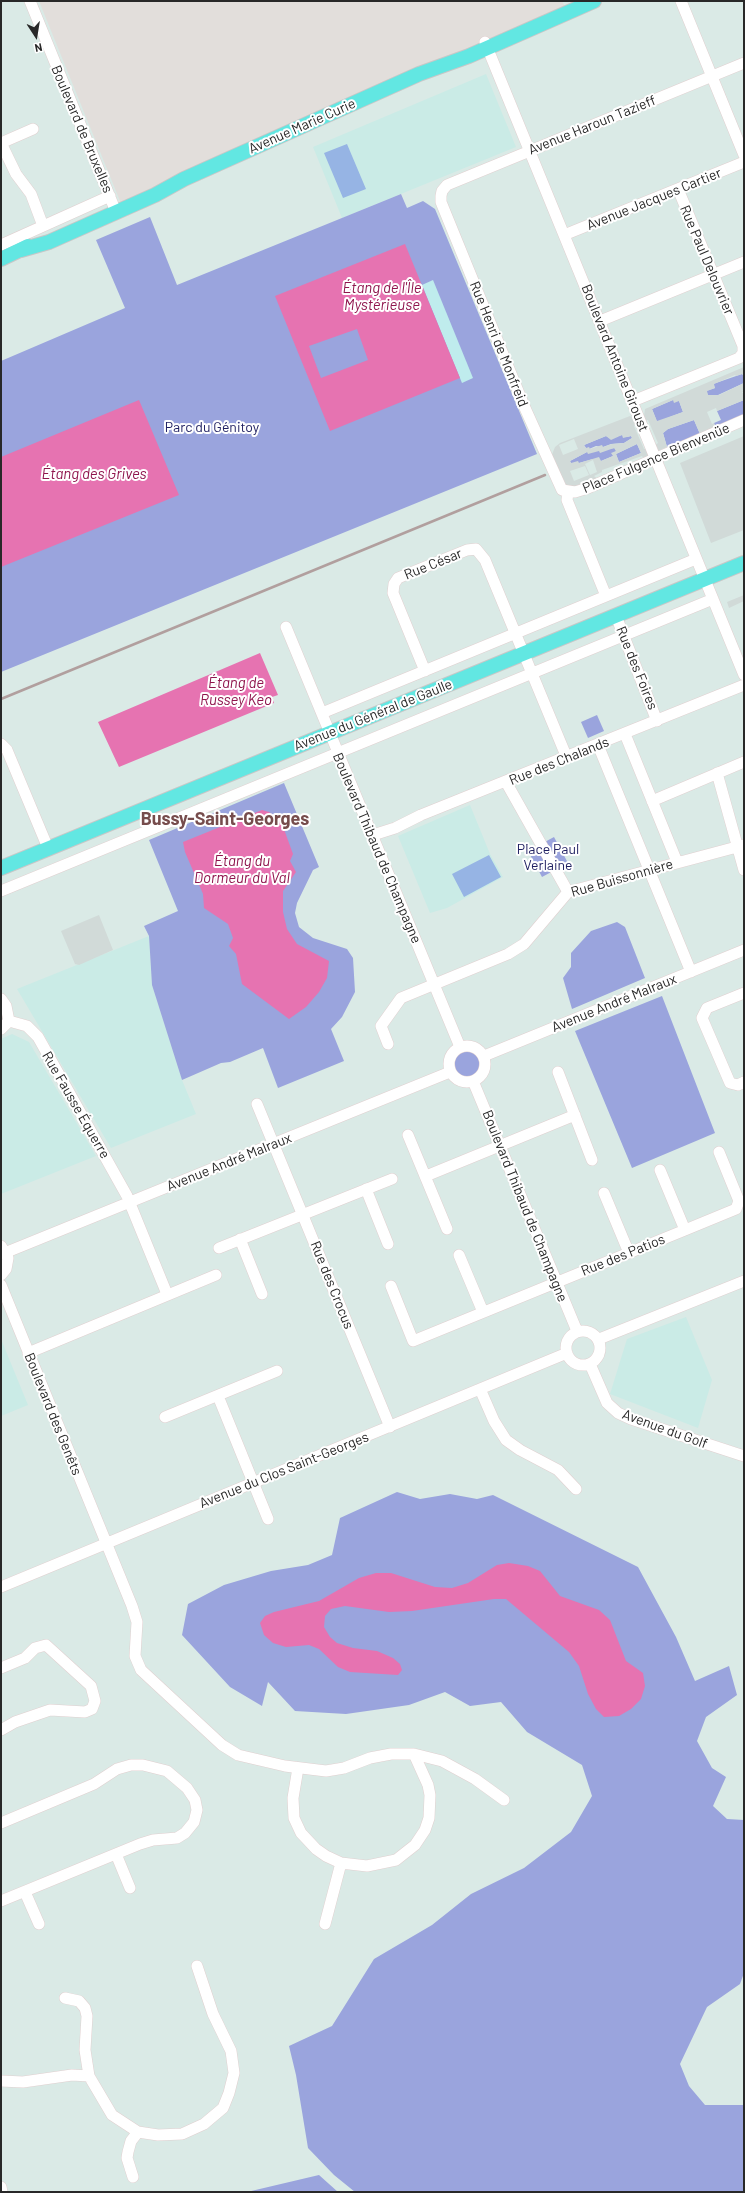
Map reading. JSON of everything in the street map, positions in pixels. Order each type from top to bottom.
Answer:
[{"type":"main road","name":"Avenue Marie Curie","points":[[1,259],[21,250],[49,242],[113,204],[155,195],[184,179],[420,74],[486,45],[594,1]]},
{"type":"main road","name":"Avenue Marie Curie","points":[[486,45],[573,2]]},
{"type":"main road","name":"Avenue du Général de Gaulle","points":[[1,868],[744,563]]},
{"type":"street","name":"Boulevard de Bruxelles","points":[[30,1],[113,204]]},
{"type":"street","points":[[681,1],[744,155]]},
{"type":"street","name":"Boulevard Antoine Giroust","points":[[486,45],[744,675]]},
{"type":"street","name":"Avenue Haroun Tazieff","points":[[442,190],[447,184],[744,63]]},
{"type":"street","points":[[33,129],[1,143],[16,174],[31,194],[43,226]]},
{"type":"street","name":"Avenue Jacques Cartier","points":[[564,235],[744,162]]},
{"type":"street","name":"Rue Paul Delouvrier","points":[[678,189],[743,346],[743,353]]},
{"type":"street","name":"Rue Henri de Monfreid","points":[[442,190],[441,202],[522,401],[558,485],[562,490],[568,492]]},
{"type":"street","name":"Avenue Marie Curie","points":[[1,245],[43,226],[113,204]]},
{"type":"street","points":[[600,321],[744,262]]},
{"type":"street","points":[[633,402],[739,358],[743,353]]},
{"type":"street","name":"Place Fulgence Bienvenüe","points":[[568,492],[575,492],[588,488],[744,420]]},
{"type":"street","points":[[568,492],[567,500],[606,596]]},
{"type":"street","name":"Rue César","points":[[425,671],[393,593],[394,584],[398,578],[467,550],[476,549],[485,560],[567,758]]},
{"type":"street","points":[[322,713],[696,559]]},
{"type":"street","name":"Avenue du Général de Gaulle","points":[[1,892],[713,599]]},
{"type":"street","name":"Rue des Foires","points":[[616,616],[657,721]]},
{"type":"street","name":"Boulevard Thibaud de Champagne","points":[[286,627],[460,1047]]},
{"type":"street","name":"Rue des Chalands","points":[[373,835],[395,828],[426,813],[567,758],[744,684]]},
{"type":"street","points":[[625,734],[677,862]]},
{"type":"street","points":[[1,744],[7,750],[48,848]]},
{"type":"street","points":[[598,744],[691,972]]},
{"type":"street","points":[[652,801],[744,762]]},
{"type":"street","points":[[717,773],[741,846],[744,870]]},
{"type":"street","points":[[506,782],[568,892]]},
{"type":"street","name":"Rue Buissonnière","points":[[388,1044],[381,1026],[401,998],[508,954],[524,944],[568,892],[649,869],[741,846]]},
{"type":"street","name":"Avenue André Malraux","points":[[484,1056],[744,950]]},
{"type":"street","points":[[744,993],[707,1008],[702,1018],[730,1083],[738,1085],[744,1082]]},
{"type":"street","points":[[1,999],[6,1006],[9,1021],[1,1029]]},
{"type":"street","name":"Rue Fausse Équerre","points":[[9,1021],[26,1026],[38,1037],[130,1202],[167,1294]]},
{"type":"street","points":[[471,1046],[476,1048],[484,1056],[485,1068],[478,1078],[473,1081],[460,1081],[450,1072],[450,1058],[454,1051],[460,1047],[471,1046]]},
{"type":"street","name":"Avenue André Malraux","points":[[4,1249],[130,1202],[450,1072]]},
{"type":"street","points":[[558,1072],[592,1160]]},
{"type":"street","name":"Boulevard Thibaud de Champagne","points":[[473,1081],[577,1332]]},
{"type":"street","name":"Rue des Crocus","points":[[257,1104],[390,1427]]},
{"type":"street","points":[[426,1176],[575,1115]]},
{"type":"street","points":[[408,1135],[447,1229]]},
{"type":"street","name":"Rue des Patios","points":[[390,1286],[413,1341],[736,1209],[739,1201],[719,1152]]},
{"type":"street","points":[[660,1170],[684,1230]]},
{"type":"street","points":[[219,1248],[392,1179]]},
{"type":"street","points":[[366,1189],[388,1244]]},
{"type":"street","points":[[604,1193],[629,1253]]},
{"type":"street","points":[[240,1239],[262,1294]]},
{"type":"street","points":[[1,1275],[8,1264],[4,1249]]},
{"type":"street","points":[[459,1255],[483,1312]]},
{"type":"street","points":[[28,1353],[167,1294],[216,1275]]},
{"type":"street","points":[[599,1340],[744,1282]]},
{"type":"street","name":"Boulevard des Genêts","points":[[1,1285],[132,1606],[137,1622],[135,1656],[142,1670],[222,1746],[244,1756],[298,1768]]},
{"type":"street","points":[[587,1331],[599,1340],[601,1351],[595,1361],[590,1364],[579,1365],[574,1362],[567,1353],[569,1338],[577,1332],[587,1331]]},
{"type":"street","name":"Avenue du Clos Saint-Georges","points":[[1,1587],[567,1353]]},
{"type":"street","name":"Avenue du Golf","points":[[590,1364],[607,1403],[618,1413],[631,1419],[744,1456]]},
{"type":"street","points":[[165,1417],[277,1371]]},
{"type":"street","points":[[480,1389],[494,1421],[506,1440],[520,1450],[558,1470],[576,1489]]},
{"type":"street","points":[[218,1396],[268,1519]]},
{"type":"street","points":[[1,1730],[15,1722],[50,1710],[85,1712],[92,1709],[95,1701],[91,1686],[46,1645],[35,1648],[25,1658],[2,1666]]},
{"type":"street","points":[[414,1754],[428,1785],[430,1795],[430,1818],[425,1830],[415,1845],[396,1860],[367,1866],[341,1863],[316,1849],[301,1833],[294,1818],[293,1798],[298,1768],[326,1771],[344,1768],[370,1758],[391,1754],[414,1754],[442,1761],[474,1779],[504,1800]]},
{"type":"street","points":[[1,1823],[94,1784],[117,1769],[131,1765],[143,1765],[167,1771],[187,1788],[195,1800],[197,1810],[194,1822],[185,1833],[177,1838],[153,1840],[1,1901]]},
{"type":"street","points":[[116,1854],[130,1888]]},
{"type":"street","points":[[325,1924],[341,1863]]},
{"type":"street","points":[[25,1892],[39,1924]]},
{"type":"street","points":[[65,1998],[79,2001],[85,2008],[87,2016],[85,2050],[89,2076],[112,2115],[138,2132],[158,2135],[182,2134],[204,2124],[223,2108],[229,2093],[234,2072],[231,2051],[213,2014],[197,1966]]},
{"type":"street","points":[[1,2081],[23,2082],[72,2075],[89,2076]]},
{"type":"street","points":[[134,2177],[127,2158],[131,2141],[138,2132]]},
{"type":"street","points":[[1,2187],[2,2192]]},
{"type":"shaded area","points":[[39,1],[562,1],[566,9],[122,206]]},
{"type":"shaded area","points":[[486,74],[516,147],[342,218],[313,147]]},
{"type":"shaded area","points":[[347,144],[366,189],[343,198],[324,153]]},
{"type":"shaded area","points":[[744,367],[744,376],[742,374],[735,375],[714,384],[715,388],[707,391],[708,395],[719,395],[744,383],[744,389],[741,391],[744,390],[742,393],[744,393],[744,400],[717,411],[716,408],[707,412],[712,424],[714,423],[716,428],[700,434],[694,420],[668,429],[663,433],[667,447],[658,451],[655,445],[658,443],[648,420],[645,421],[645,409]],"holes":[[[673,400],[674,403],[679,401],[683,412],[657,421],[652,409]]]},
{"type":"shaded area","points":[[630,416],[637,424],[634,426],[644,449],[647,448],[649,455],[645,461],[642,456],[602,470],[602,472],[594,476],[599,480],[578,487],[565,486],[551,457],[555,447],[560,443]],"holes":[[[622,435],[623,438],[631,436],[632,438],[624,443],[612,444],[603,447],[602,445],[590,449],[589,447],[586,448],[584,445],[606,436],[611,440]],[[574,439],[578,449],[563,455],[559,445]],[[637,444],[641,453],[619,462],[616,454]],[[614,448],[616,451],[611,453],[613,456],[601,461],[599,457],[579,463],[578,461],[571,463],[570,461],[587,452],[588,454],[599,451],[600,453]],[[593,460],[597,472],[590,475],[585,464]],[[585,466],[589,475],[574,481],[570,471]]]},
{"type":"shaded area","points":[[744,436],[744,530],[711,543],[680,463]]},
{"type":"shaded area","points":[[744,595],[744,601],[729,608],[727,602]]},
{"type":"shaded area","points":[[470,805],[490,854],[503,877],[447,908],[430,913],[398,836]]},
{"type":"shaded area","points":[[489,855],[501,877],[464,897],[452,874]]},
{"type":"shaded area","points":[[99,915],[113,950],[79,965],[75,964],[61,931]]},
{"type":"shaded area","points":[[149,936],[152,985],[182,1080],[196,1114],[111,1148],[17,989]]},
{"type":"shaded area","points":[[12,1034],[29,1042],[96,1156],[1,1194],[1,1039]]},
{"type":"shaded area","points":[[686,1317],[712,1380],[698,1428],[610,1394],[627,1339]]},
{"type":"shaded area","points":[[1,1339],[28,1405],[1,1416]]},
{"type":"green space","name":"Parc du Génitoy","points":[[401,194],[407,208],[423,201],[435,209],[537,454],[1,672],[1,361],[125,308],[96,240],[150,217],[177,285]]},
{"type":"green space","points":[[742,374],[744,376],[744,383],[718,395],[708,395],[706,391],[715,388],[713,384]]},
{"type":"green space","points":[[673,400],[679,401],[683,412],[657,422],[652,409]]},
{"type":"green space","points":[[744,400],[744,415],[716,428],[714,423],[721,420],[717,411]]},
{"type":"green space","points":[[694,420],[700,434],[667,447],[663,433],[668,429]]},
{"type":"green space","points":[[622,435],[627,437],[631,436],[632,438],[624,443],[611,444],[603,447],[596,446],[589,449],[584,445],[606,436],[610,438]]},
{"type":"green space","points":[[637,444],[641,453],[619,462],[616,454]]},
{"type":"green space","points":[[615,448],[616,451],[613,456],[601,461],[593,459],[579,463],[571,463],[570,461],[587,452]]},
{"type":"green space","points":[[597,715],[604,731],[588,738],[581,722]]},
{"type":"green space","points":[[284,783],[319,867],[313,870],[297,903],[295,913],[299,927],[313,938],[347,949],[353,958],[355,992],[342,1017],[331,1029],[344,1061],[278,1088],[263,1048],[230,1062],[221,1063],[182,1080],[152,985],[149,936],[144,926],[178,911],[149,840]]},
{"type":"green space","name":"Place Paul Verlaine","points":[[554,837],[568,863],[542,877],[528,851]]},
{"type":"green space","points":[[617,922],[625,927],[645,978],[572,1009],[563,978],[571,967],[571,953],[591,931]]},
{"type":"green space","points":[[662,996],[715,1133],[632,1168],[575,1031]]},
{"type":"green space","points":[[467,1051],[476,1055],[480,1064],[476,1073],[467,1077],[458,1073],[454,1064],[458,1055]]},
{"type":"green space","points":[[397,1492],[420,1499],[450,1494],[477,1499],[493,1495],[638,1567],[676,1637],[695,1681],[729,1666],[737,1695],[706,1717],[697,1741],[712,1768],[726,1777],[713,1806],[727,1819],[744,1820],[744,1973],[740,1984],[707,2007],[680,2064],[689,2086],[705,2105],[744,2105],[744,2192],[355,2192],[334,2175],[308,2148],[296,2075],[289,2046],[332,2026],[374,1959],[432,1925],[471,1894],[524,1868],[571,1832],[592,1796],[582,1765],[527,1732],[501,1702],[470,1706],[445,1692],[409,1705],[346,1714],[295,1711],[268,1682],[262,1706],[230,1687],[182,1635],[188,1604],[224,1585],[271,1571],[308,1565],[332,1555],[340,1518]]},
{"type":"green space","points":[[319,2175],[338,2192],[247,2192]]},
{"type":"sand","points":[[433,280],[473,378],[462,383],[422,285]]},
{"type":"water","name":"Étang de l'Île Mystérieuse","points":[[405,244],[460,378],[330,431],[275,296]],"holes":[[[357,329],[368,360],[321,378],[309,346]]]},
{"type":"water","name":"Étang des Grives","points":[[139,400],[179,495],[1,567],[1,457]]},
{"type":"water","name":"Étang de Russey Keo","points":[[260,653],[278,695],[272,697],[274,703],[119,767],[98,722]]},
{"type":"water","name":"Étang du Dormeur du Val","points":[[262,810],[269,812],[281,821],[293,854],[290,861],[296,872],[283,891],[283,912],[287,929],[297,944],[329,961],[327,978],[319,992],[306,1007],[289,1019],[242,984],[236,954],[229,946],[233,938],[228,924],[204,908],[203,894],[185,852],[183,842]]},
{"type":"water","points":[[509,1563],[528,1566],[540,1571],[560,1596],[599,1610],[610,1620],[626,1661],[643,1673],[645,1686],[641,1699],[631,1709],[619,1716],[604,1717],[596,1709],[588,1694],[579,1666],[569,1652],[506,1599],[494,1599],[412,1611],[389,1612],[345,1606],[331,1609],[325,1616],[324,1627],[330,1637],[337,1643],[353,1648],[377,1651],[393,1658],[400,1664],[402,1670],[398,1675],[350,1672],[338,1667],[319,1649],[309,1645],[286,1647],[273,1643],[264,1635],[260,1623],[265,1616],[274,1612],[319,1601],[359,1578],[376,1573],[391,1573],[435,1587],[452,1588],[468,1583],[497,1565]]},
{"type":"railway","points":[[1,699],[545,475]]},
{"type":"district","name":"Bussy-Saint-Georges","points":[[225,819]]}]
